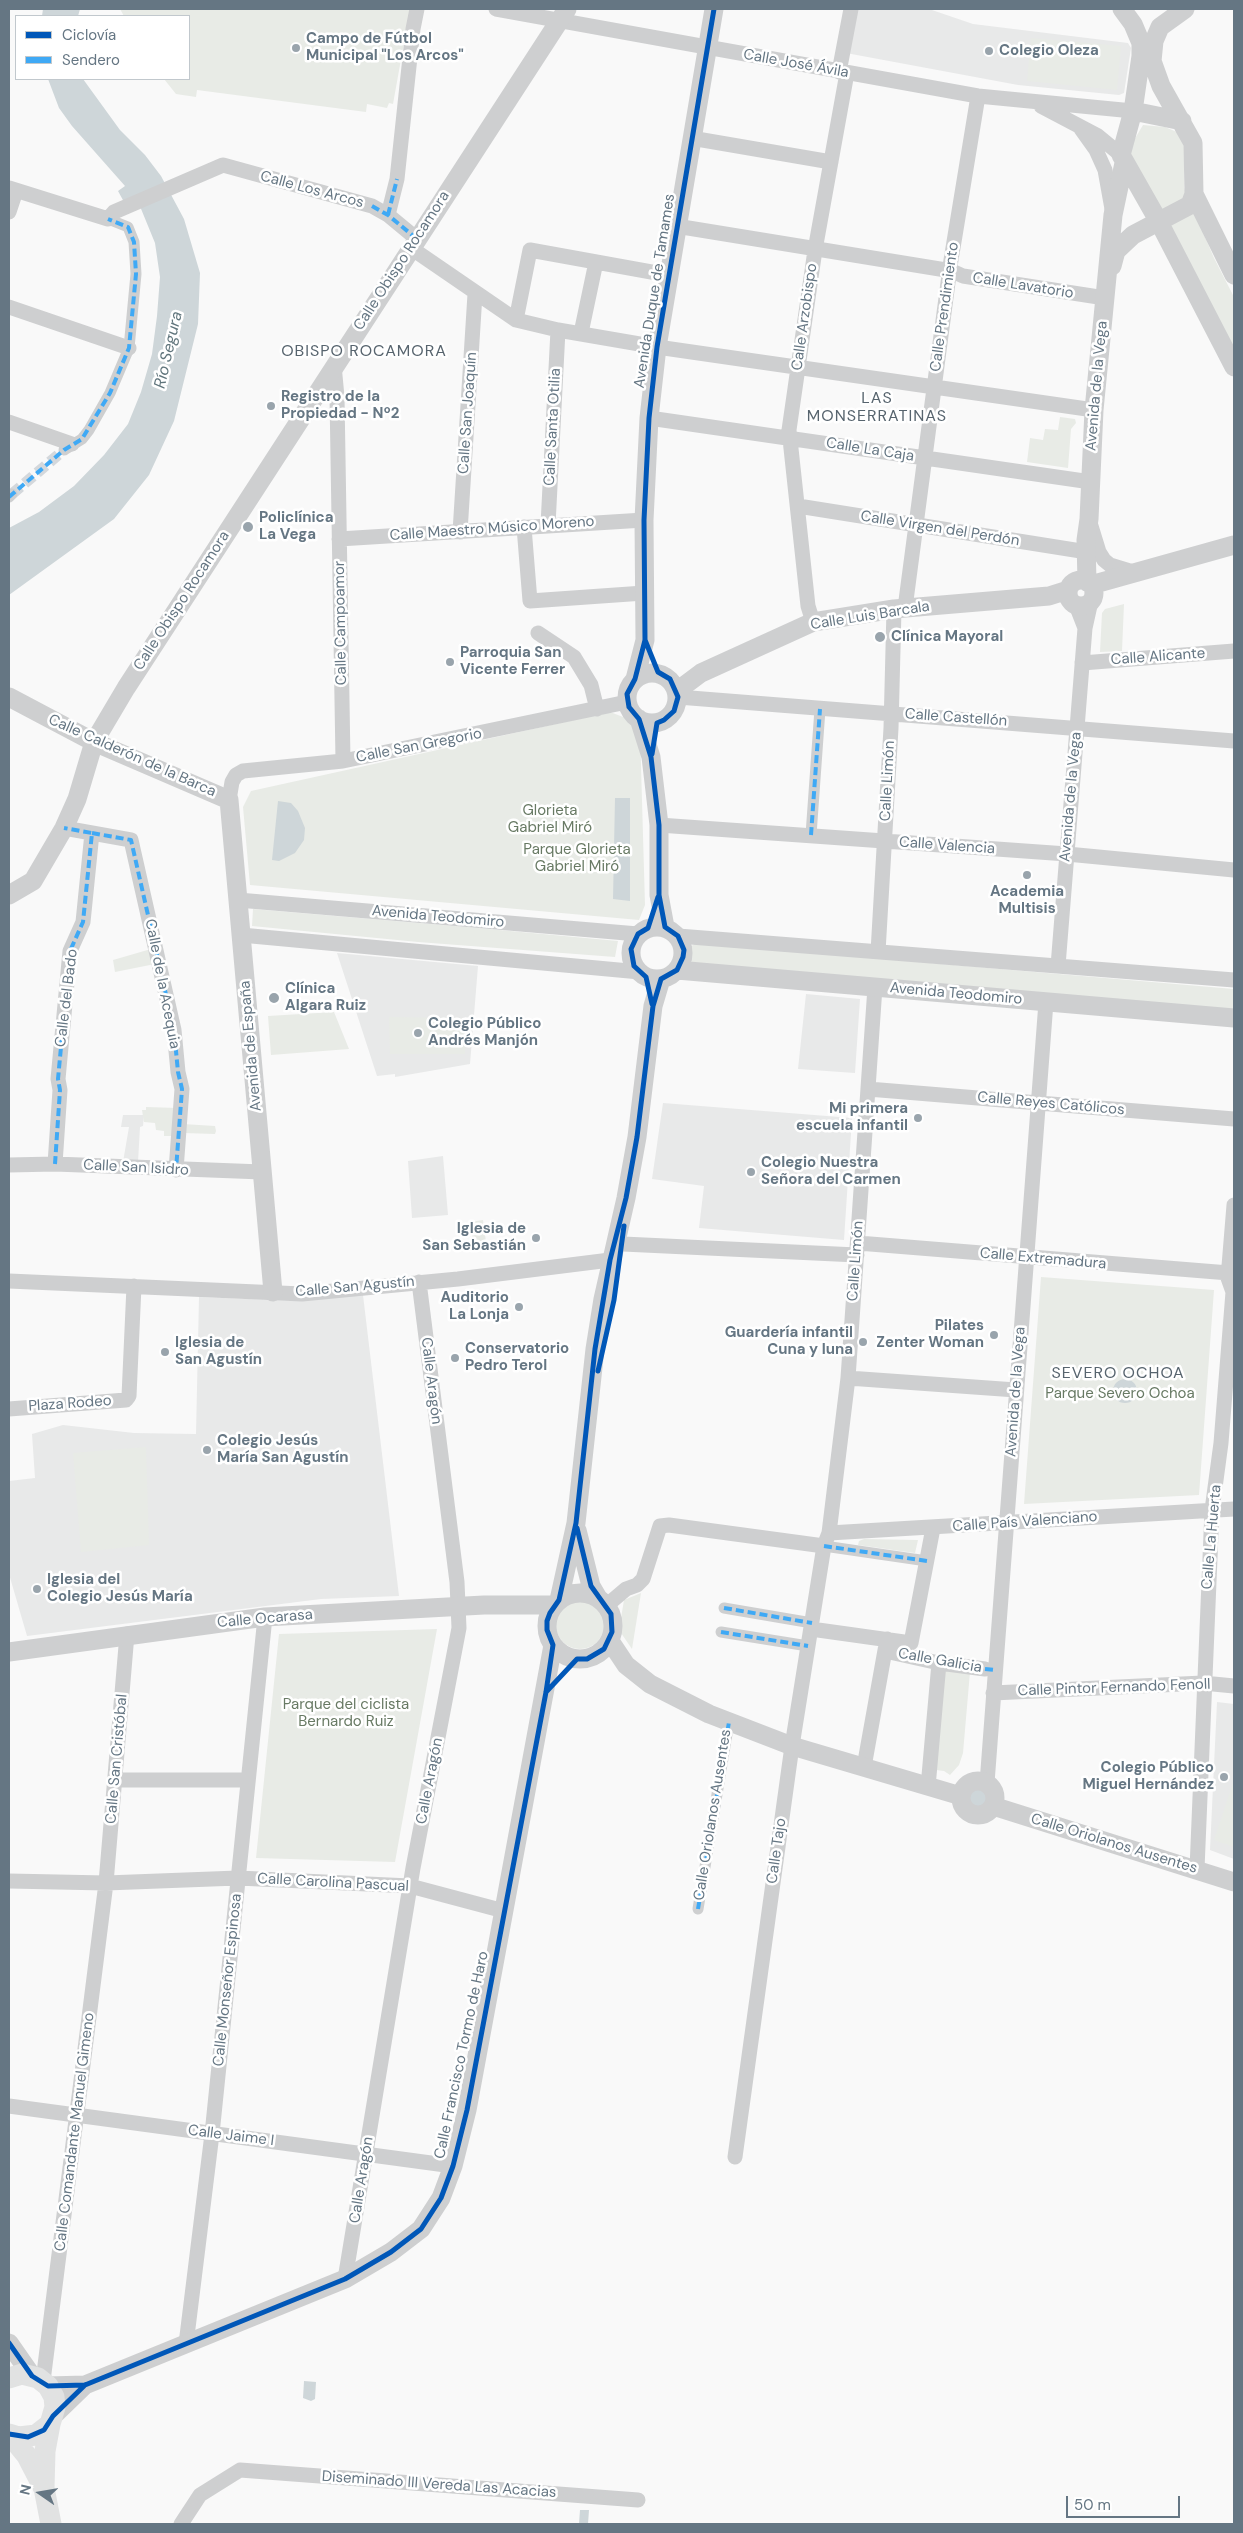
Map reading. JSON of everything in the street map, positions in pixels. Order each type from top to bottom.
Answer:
[{"type":"main road","points":[[9,2378],[22,2374],[41,2381],[54,2397],[45,2451],[44,2488],[51,2524]]},
{"type":"main road","points":[[10,2434],[28,2438],[44,2430],[51,2420]]},
{"type":"main road","points":[[10,2434],[27,2456],[44,2488]]},
{"type":"street","points":[[388,215],[397,179],[417,9]]},
{"type":"street","name":"Calle José Ávila","points":[[496,9],[563,15],[707,48],[978,96],[1033,103],[1133,111]]},
{"type":"street","name":"Avenida Duque de Tamames","points":[[635,679],[645,640],[644,520],[649,418],[657,347],[714,9]]},
{"type":"street","name":"Calle Arzobispo","points":[[813,622],[808,606],[789,437],[815,250],[831,162],[851,9]]},
{"type":"street","name":"Avenida de la Vega","points":[[1058,966],[1085,628],[1082,593],[1083,546],[1089,519],[1094,410],[1113,215],[1133,111],[1141,56],[1141,43],[1130,19],[1122,9]]},
{"type":"street","points":[[1186,9],[1160,26],[1154,41],[1152,61],[1161,86],[1193,143],[1194,194],[1234,275]]},
{"type":"street","name":"Calle Obispo Rocamora","points":[[9,895],[33,881],[64,828],[77,799],[94,742],[126,688],[563,15]]},
{"type":"street","name":"Calle Prendimiento","points":[[900,609],[952,271],[951,260],[978,96]]},
{"type":"street","name":"Calle José Ávila","points":[[1033,103],[1098,136],[1123,159]]},
{"type":"street","points":[[1133,111],[1182,121]]},
{"type":"street","name":"Calle José Ávila","points":[[1081,128],[1096,150],[1104,170],[1113,215]]},
{"type":"street","points":[[691,138],[831,162]]},
{"type":"street","points":[[1123,159],[1159,222],[1234,368]]},
{"type":"street","name":"Calle Los Arcos","points":[[108,219],[114,212],[223,165],[372,206],[388,215],[414,243],[475,294],[516,320],[558,330],[657,347],[1094,410]]},
{"type":"street","points":[[9,212],[12,190],[108,219],[128,227],[134,242],[136,274],[129,348],[110,393],[82,439],[68,447],[9,422]]},
{"type":"street","name":"Avenida de la Vega","points":[[1106,291],[1116,251],[1133,235],[1190,205],[1194,194]]},
{"type":"street","name":"Calle Lavatorio","points":[[676,226],[952,271],[963,276],[1106,291]]},
{"type":"street","points":[[516,320],[530,250],[668,275]]},
{"type":"street","points":[[581,333],[596,262]]},
{"type":"street","name":"Calle San Joaquín","points":[[460,532],[475,294]]},
{"type":"street","points":[[9,306],[129,348]]},
{"type":"street","name":"Calle Santa Otilia","points":[[548,525],[558,330]]},
{"type":"street","name":"Calle Campoamor","points":[[334,365],[337,397],[342,761]]},
{"type":"street","name":"Calle La Caja","points":[[649,418],[1091,482]]},
{"type":"street","name":"Calle Virgen del Perdón","points":[[798,506],[914,526],[1083,546]]},
{"type":"street","name":"Avenida de la Vega","points":[[1089,519],[1094,542],[1104,560],[1110,565],[1133,572]]},
{"type":"street","name":"Calle Maestro Músico Moreno","points":[[339,539],[644,520]]},
{"type":"street","points":[[524,527],[530,601],[644,593]]},
{"type":"street","points":[[1082,593],[1114,577],[1234,545]]},
{"type":"street","name":"Calle Luis Barcala","points":[[671,685],[813,622],[900,609],[1082,593]]},
{"type":"street","name":"Calle Limón","points":[[878,952],[900,609]]},
{"type":"street","points":[[538,634],[574,657],[591,684],[597,709]]},
{"type":"street","name":"Avenida Duque de Tamames","points":[[645,640],[671,685]]},
{"type":"street","name":"Calle Alicante","points":[[1082,663],[1234,651]]},
{"type":"street","points":[[638,719],[657,723],[664,720],[674,711],[671,685],[642,674],[630,686],[627,702],[631,712],[638,719],[651,757],[658,824],[659,895],[657,931]]},
{"type":"street","name":"Calle Castellón","points":[[671,685],[820,709],[1077,727],[1234,741]]},
{"type":"street","name":"Calle Calderón de la Barca","points":[[9,698],[94,742],[229,800]]},
{"type":"street","name":"Calle San Gregorio","points":[[229,800],[232,782],[236,775],[243,771],[342,761],[627,702]]},
{"type":"street","points":[[811,835],[820,709]]},
{"type":"street","points":[[651,757],[657,723]]},
{"type":"street","name":"Avenida de España","points":[[229,800],[273,1292]]},
{"type":"street","name":"Calle Valencia","points":[[658,824],[1067,854],[1234,870]]},
{"type":"street","points":[[64,828],[92,833]]},
{"type":"street","name":"Calle del Bado","points":[[55,1164],[60,1090],[58,1079],[70,951],[83,922],[92,833]]},
{"type":"street","name":"Calle de la Acequia","points":[[92,833],[131,840],[174,1030],[182,1089],[176,1170]]},
{"type":"street","name":"Avenida Teodomiro","points":[[238,900],[657,931],[878,952],[1234,980]]},
{"type":"street","points":[[656,974],[681,964],[684,950],[657,931]]},
{"type":"street","points":[[656,974],[631,958],[631,949],[657,931]]},
{"type":"street","name":"Avenida Teodomiro","points":[[241,934],[656,974],[875,987],[1234,1018]]},
{"type":"street","points":[[576,1524],[591,1586],[613,1623],[610,1641],[597,1655],[577,1659],[568,1657],[553,1645],[547,1630],[576,1524],[592,1393],[595,1349],[610,1260],[626,1198],[636,1137],[656,974]]},
{"type":"street","name":"Calle Limón","points":[[827,1540],[848,1378],[875,987]]},
{"type":"street","name":"Avenida de la Vega","points":[[987,1783],[993,1693],[990,1670],[1006,1523],[1046,1002]]},
{"type":"street","name":"Calle Reyes Católicos","points":[[868,1089],[1234,1119]]},
{"type":"street","name":"Calle San Isidro","points":[[9,1165],[55,1164],[262,1172]]},
{"type":"street","points":[[592,1393],[604,1352],[624,1244],[626,1198]]},
{"type":"street","name":"Calle La Huerta","points":[[1197,1869],[1212,1510],[1221,1442],[1233,1292],[1230,1276],[1234,1205]]},
{"type":"street","name":"Calle Extremadura","points":[[624,1244],[857,1249],[1026,1258],[1230,1276]]},
{"type":"street","name":"Calle San Agustín","points":[[9,1281],[302,1294],[458,1279],[610,1260]]},
{"type":"street","name":"Calle Aragón","points":[[345,2279],[410,1886],[459,1628],[457,1582],[419,1282]]},
{"type":"street","name":"Plaza Rodeo","points":[[9,1409],[126,1400],[129,1396],[134,1286]]},
{"type":"street","points":[[848,1378],[1016,1390]]},
{"type":"street","name":"Calle País Valenciano","points":[[827,1540],[933,1528],[1234,1509]]},
{"type":"street","name":"Calle País Valenciano","points":[[602,1602],[637,1585],[643,1579],[660,1526],[668,1525],[827,1540],[927,1561]]},
{"type":"street","points":[[724,1608],[811,1626],[886,1645],[911,1643],[933,1528]]},
{"type":"street","name":"Calle Tajo","points":[[736,2157],[792,1746],[827,1540]]},
{"type":"street","points":[[554,1609],[578,1593],[602,1602]]},
{"type":"street","name":"Calle Ocarasa","points":[[9,1652],[265,1616],[484,1605],[554,1609]]},
{"type":"street","name":"Calle Monseñor Espinosa","points":[[186,2344],[212,2134],[265,1616]]},
{"type":"street","points":[[720,1632],[808,1646]]},
{"type":"street","name":"Calle San Cristóbal","points":[[106,1884],[127,1634]]},
{"type":"street","name":"Calle Oriolanos Ausentes","points":[[610,1641],[626,1666]]},
{"type":"street","name":"Calle Francisco Tormo de Haro","points":[[51,2420],[85,2385],[345,2279],[392,2252],[421,2229],[441,2198],[453,2166],[467,2110],[546,1692],[553,1645]]},
{"type":"street","points":[[864,1767],[886,1645]]},
{"type":"street","name":"Calle Galicia","points":[[886,1645],[939,1663],[990,1670]]},
{"type":"street","name":"Calle Oriolanos Ausentes","points":[[597,1655],[626,1666],[670,1696],[729,1722],[792,1746],[961,1796]]},
{"type":"street","points":[[546,1692],[577,1659]]},
{"type":"street","points":[[928,1787],[939,1663]]},
{"type":"street","name":"Calle Pintor Fernando Fenoll","points":[[993,1693],[1204,1683],[1234,1686]]},
{"type":"street","name":"Calle Oriolanos Ausentes","points":[[698,1909],[729,1722]]},
{"type":"street","points":[[116,1780],[248,1780]]},
{"type":"street","points":[[982,1781],[987,1783],[994,1793],[993,1806],[983,1814],[970,1813],[965,1808],[961,1796],[966,1786],[970,1782],[982,1781]]},
{"type":"street","name":"Calle Oriolanos Ausentes","points":[[993,1806],[1234,1882]]},
{"type":"street","name":"Calle Carolina Pascual","points":[[9,1881],[106,1884],[238,1878],[410,1886],[504,1911]]},
{"type":"street","name":"Calle Comandante Manuel Gimeno","points":[[41,2381],[78,2116],[106,1884]]},
{"type":"street","name":"Calle Jaime I","points":[[9,2106],[453,2166]]},
{"type":"street","points":[[9,2343],[41,2381]]},
{"type":"street","name":"Calle Francisco Tormo de Haro","points":[[41,2381],[85,2385]]},
{"type":"street","name":"Diseminado III Vereda Las Acacias","points":[[181,2524],[200,2495],[240,2470],[638,2500]]},
{"type":"shaded area","name":"Colegio Oleza","points":[[855,9],[929,9],[973,24],[1128,43],[1131,48],[1124,93],[1119,95],[1018,85],[846,53]]},
{"type":"shaded area","name":"Colegio Público Andrés Manjón","points":[[337,953],[478,966],[470,1064],[395,1077],[395,1074],[377,1076]]},
{"type":"shaded area","points":[[806,994],[860,999],[855,1073],[798,1069]]},
{"type":"shaded area","name":"Colegio Nuestra Señora del Carmen","points":[[663,1103],[852,1118],[844,1240],[699,1228],[704,1186],[652,1179]]},
{"type":"shaded area","points":[[123,1115],[144,1115],[143,1126],[140,1127],[138,1162],[123,1162],[129,1127],[121,1127]]},
{"type":"shaded area","points":[[443,1156],[448,1215],[412,1218],[408,1161]]},
{"type":"shaded area","name":"Colegio Jesús María San Agustín","points":[[363,1295],[399,1596],[321,1599],[27,1636],[9,1574],[9,1481],[35,1478],[32,1434],[63,1425],[134,1433],[196,1434],[199,1297],[296,1301]]},
{"type":"shaded area","name":"Colegio Público Miguel Hernández","points":[[1217,1702],[1234,1704],[1234,1859],[1210,1850]]},
{"type":"green space","name":"Campo de Fútbol Municipal \"Los Arcos\"","points":[[120,9],[410,9],[393,104],[389,103],[387,108],[367,104],[366,112],[197,90],[196,97],[176,94],[165,80],[190,80],[190,15],[123,15]]},
{"type":"green space","points":[[1031,38],[1121,46],[1117,90],[1027,81]]},
{"type":"green space","points":[[1143,125],[1165,127],[1184,135],[1184,188],[1214,258],[1234,297],[1234,354],[1127,152]]},
{"type":"green space","points":[[1060,417],[1075,419],[1076,423],[1071,429],[1068,468],[1027,462],[1030,438],[1043,440],[1045,429],[1058,430]]},
{"type":"green space","points":[[1124,604],[1122,651],[1100,652],[1102,613],[1105,609]]},
{"type":"green space","name":"Glorieta Gabriel Miró","points":[[610,712],[631,720],[640,731],[645,905],[639,920],[250,885],[243,807],[251,791]]},
{"type":"green space","points":[[253,909],[618,941],[615,957],[418,942],[252,926]]},
{"type":"green space","points":[[696,943],[1234,989],[1234,1011],[694,964],[689,959],[690,947]]},
{"type":"green space","points":[[151,949],[155,964],[115,972],[113,960]]},
{"type":"green space","points":[[334,1012],[349,1049],[271,1055],[268,1016]]},
{"type":"green space","points":[[389,1017],[465,1018],[465,1054],[390,1054]]},
{"type":"green space","points":[[146,1107],[178,1108],[174,1136],[164,1136],[164,1131],[156,1130],[155,1123],[144,1122],[142,1110],[146,1110]]},
{"type":"green space","points":[[183,1124],[215,1126],[216,1131],[215,1134],[183,1133]]},
{"type":"green space","points":[[483,1220],[486,1242],[473,1244],[470,1222]]},
{"type":"green space","name":"Parque Severo Ochoa","points":[[1041,1277],[1214,1290],[1199,1495],[1024,1504]]},
{"type":"green space","points":[[146,1447],[149,1545],[81,1552],[73,1453]]},
{"type":"green space","points":[[864,1539],[918,1540],[915,1553],[858,1545],[859,1541]]},
{"type":"green space","points":[[641,1593],[632,1649],[619,1630],[624,1600]]},
{"type":"green space","points":[[575,1601],[585,1601],[597,1608],[604,1620],[604,1630],[597,1642],[585,1649],[575,1649],[567,1645],[560,1638],[556,1630],[556,1620],[560,1612],[567,1605]]},
{"type":"green space","name":"Parque del ciclista Bernardo Ruiz","points":[[437,1629],[395,1862],[256,1858],[279,1634]]},
{"type":"green space","points":[[944,1670],[970,1672],[963,1753],[959,1765],[950,1775],[944,1771],[936,1770]]},
{"type":"green space","points":[[1234,1780],[1234,1847],[1214,1840]]},
{"type":"water","points":[[43,9],[80,9],[78,15],[42,15]]},
{"type":"water","name":"Río Segura","points":[[48,80],[84,80],[120,130],[145,155],[161,176],[184,219],[200,273],[198,324],[174,421],[149,475],[114,519],[9,595],[9,528],[39,512],[74,486],[104,455],[128,424],[141,392],[152,354],[157,316],[160,277],[155,243],[137,199],[124,202],[118,191],[125,186],[72,126],[59,108]]},
{"type":"water","points":[[615,798],[630,798],[630,901],[613,899]]},
{"type":"water","points":[[278,801],[291,803],[298,811],[305,828],[304,840],[295,853],[279,861],[272,860]]},
{"type":"water","points":[[1125,1379],[1133,1383],[1137,1391],[1133,1399],[1125,1403],[1117,1399],[1113,1391],[1117,1383]]},
{"type":"water","points":[[978,1788],[985,1791],[988,1798],[985,1805],[978,1808],[971,1805],[968,1798],[971,1791]]},
{"type":"water","points":[[304,2381],[316,2382],[315,2399],[311,2401],[303,2398]]},
{"type":"water","points":[[580,2510],[589,2510],[588,2524],[579,2524]]},
{"type":"tunnel","points":[[12,494],[64,450]]},
{"type":"marked path","points":[[388,215],[397,179]]},
{"type":"marked path","points":[[372,206],[388,215],[417,239]]},
{"type":"marked path","points":[[9,497],[64,450],[82,439],[110,393],[129,348],[136,274],[134,242],[128,227],[108,219]]},
{"type":"marked path","points":[[811,835],[820,709]]},
{"type":"marked path","points":[[55,1164],[60,1090],[58,1079],[70,951],[83,922],[92,833],[64,828]]},
{"type":"marked path","points":[[92,833],[131,840],[174,1030],[178,1072],[182,1089],[176,1170]]},
{"type":"marked path","points":[[824,1546],[927,1561]]},
{"type":"marked path","points":[[724,1608],[812,1623]]},
{"type":"marked path","points":[[721,1632],[808,1646]]},
{"type":"marked path","points":[[985,1669],[995,1670]]},
{"type":"marked path","points":[[698,1909],[729,1722]]},
{"type":"cycle path","points":[[9,2343],[32,2376],[48,2386],[85,2385],[345,2279],[391,2252],[421,2229],[441,2198],[453,2166],[467,2110],[546,1692],[553,1645],[547,1630],[547,1621],[559,1600],[576,1523],[595,1349],[610,1260],[626,1198],[637,1137],[653,1006],[661,979],[677,970],[684,950],[678,936],[665,927],[659,895],[659,825],[651,757],[639,719],[629,707],[627,694],[635,679],[645,640],[644,520],[649,418],[657,347],[714,9]]},
{"type":"cycle path","points":[[645,640],[658,672],[670,679],[678,697],[674,711],[664,720],[657,723],[652,754]]},
{"type":"cycle path","points":[[652,1004],[646,977],[634,966],[631,949],[638,934],[648,928],[658,897]]},
{"type":"cycle path","points":[[598,1371],[614,1300],[624,1226]]},
{"type":"cycle path","points":[[547,1691],[577,1659],[587,1659],[604,1649],[612,1632],[611,1614],[591,1586],[577,1528]]},
{"type":"cycle path","points":[[9,2434],[28,2437],[44,2430],[53,2416],[85,2385]]},
{"type":"place","name":"Campo de Fútbol Municipal \"Los Arcos\"","points":[[296,48]]},
{"type":"place","name":"Colegio Oleza","points":[[989,51]]},
{"type":"place","name":"Registro de la Propiedad - Nº2","points":[[271,406]]},
{"type":"place","name":"Policlínica La Vega","points":[[248,527]]},
{"type":"place","name":"Clínica Mayoral","points":[[880,637]]},
{"type":"place","name":"Parroquia San Vicente Ferrer","points":[[450,662]]},
{"type":"place","name":"Academia Multisis","points":[[1027,875]]},
{"type":"place","name":"Clínica Algara Ruiz","points":[[274,998]]},
{"type":"place","name":"Colegio Público Andrés Manjón","points":[[418,1033]]},
{"type":"place","name":"Mi primera escuela infantil","points":[[918,1118]]},
{"type":"place","name":"Colegio Nuestra Señora del Carmen","points":[[751,1172]]},
{"type":"place","name":"Iglesia de San Sebastián","points":[[536,1238]]},
{"type":"place","name":"Auditorio La Lonja","points":[[519,1307]]},
{"type":"place","name":"Pilates Zenter Woman","points":[[994,1335]]},
{"type":"place","name":"Guardería infantil Cuna y luna","points":[[863,1342]]},
{"type":"place","name":"Iglesia de San Agustín","points":[[165,1352]]},
{"type":"place","name":"Conservatorio Pedro Terol","points":[[455,1358]]},
{"type":"place","name":"Colegio Jesús María San Agustín","points":[[207,1450]]},
{"type":"place","name":"Iglesia del Colegio Jesús María","points":[[37,1589]]},
{"type":"place","name":"Colegio Público Miguel Hernández","points":[[1224,1777]]},
{"type":"district","name":"OBISPO ROCAMORA","points":[[364,352]]},
{"type":"district","name":"LAS MONSERRATINAS","points":[[877,408]]},
{"type":"district","name":"SEVERO OCHOA","points":[[1118,1374]]},
{"type":"park label","name":"Parque Glorieta Gabriel Miró","points":[[577,858]]}]
